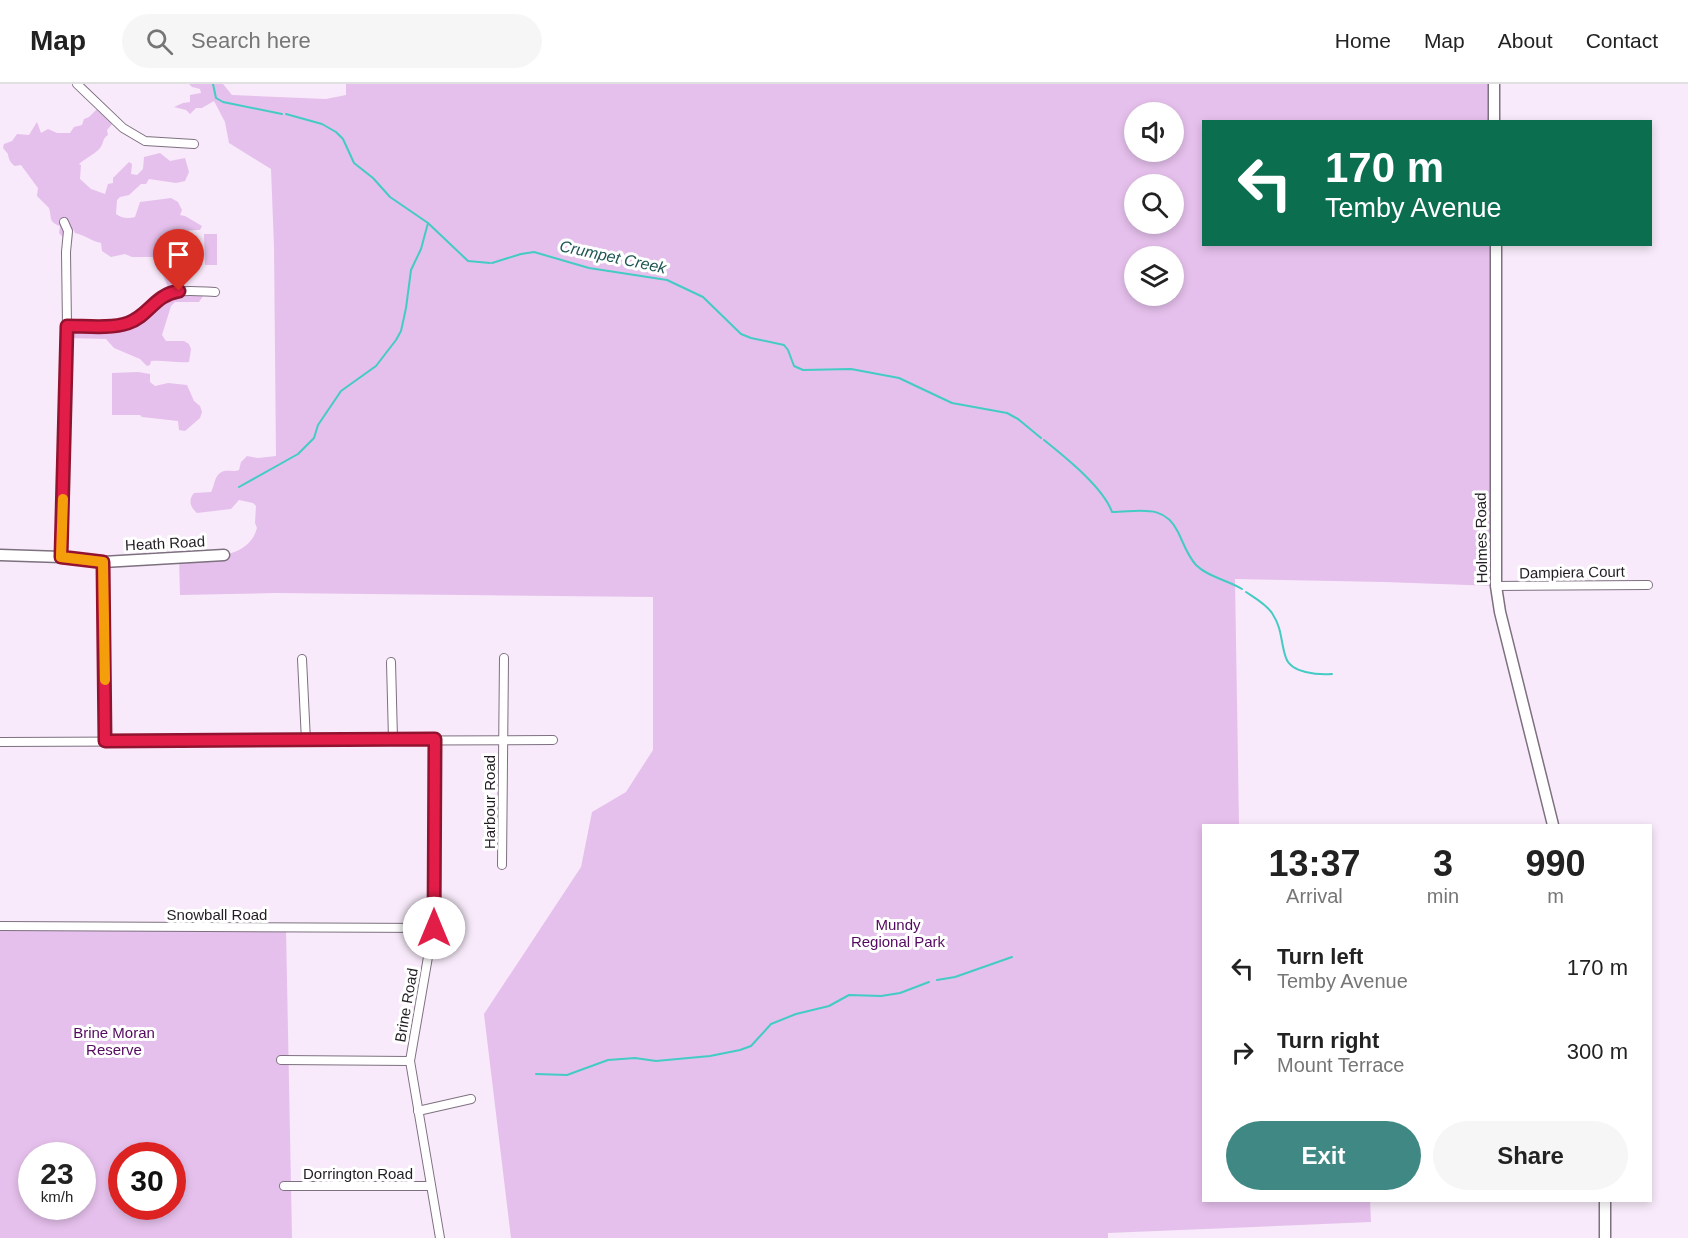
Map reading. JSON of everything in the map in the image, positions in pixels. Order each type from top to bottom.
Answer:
[{"type":"street","points":[[77,84],[123,128],[145,141],[194,144]]},
{"type":"street","points":[[1494,84],[1494,120]]},
{"type":"street","points":[[61,557],[67,326],[66,252],[69,231],[64,222]]},
{"type":"street","name":"Holmes Road","points":[[1496,246],[1496,586],[1500,612],[1553,824]]},
{"type":"street","points":[[67,326],[115,326],[128,323],[140,316],[161,297],[169,293],[215,292]]},
{"type":"street","name":"Heath Road","points":[[0,555],[61,557],[103,562],[224,555]]},
{"type":"street","points":[[103,562],[105,741]]},
{"type":"street","name":"Dampiera Court","points":[[1496,586],[1648,585]]},
{"type":"street","name":"Harbour Road","points":[[502,865],[504,658]]},
{"type":"street","points":[[302,659],[306,741]]},
{"type":"street","points":[[391,662],[393,739]]},
{"type":"street","name":"Brine Road","points":[[435,739],[434,928],[410,1061],[440,1238]]},
{"type":"street","points":[[0,742],[553,740]]},
{"type":"street","name":"Snowball Road","points":[[0,926],[434,928]]},
{"type":"street","points":[[281,1060],[410,1061]]},
{"type":"street","points":[[418,1111],[471,1099]]},
{"type":"street","name":"Dorrington Road","points":[[284,1186],[431,1186]]},
{"type":"street","points":[[1605,1202],[1605,1238]]},
{"type":"green space","name":"Mundy Regional Park","points":[[189,84],[223,84],[232,95],[326,99],[346,95],[346,84],[1494,84],[1494,120],[1202,120],[1202,246],[1496,246],[1496,586],[1235,579],[1239,824],[1202,824],[1202,1202],[1370,1202],[1371,1222],[1108,1233],[1108,1238],[511,1238],[484,1014],[581,867],[592,812],[626,792],[653,750],[653,597],[276,593],[180,595],[179,557],[213,556],[235,551],[252,539],[257,528],[256,506],[253,503],[239,500],[231,509],[197,513],[191,503],[194,493],[211,492],[221,472],[239,470],[241,462],[247,456],[258,458],[276,456],[271,169],[229,143],[225,122],[214,101],[202,108],[196,108],[190,114],[186,110],[174,107],[190,102],[190,95],[201,93],[200,89]]},
{"type":"green space","points":[[100,106],[115,121],[107,130],[108,135],[100,148],[79,164],[81,165],[80,179],[91,189],[105,194],[108,184],[113,183],[113,178],[129,162],[132,164],[131,174],[137,175],[143,169],[144,157],[160,153],[170,161],[185,158],[189,172],[185,181],[176,183],[149,179],[146,184],[141,184],[129,195],[117,200],[116,214],[125,218],[135,217],[140,202],[171,198],[178,202],[182,210],[180,215],[202,226],[200,230],[172,231],[167,236],[167,262],[176,271],[180,290],[170,292],[153,257],[132,257],[125,254],[111,257],[102,251],[101,243],[75,233],[73,229],[70,244],[59,233],[60,226],[52,221],[49,208],[37,196],[38,188],[21,165],[12,164],[3,148],[4,144],[12,141],[17,134],[29,135],[37,122],[41,133],[48,129],[57,133],[70,133],[74,127],[82,125],[84,119]]},
{"type":"green space","points":[[204,234],[217,234],[217,265],[205,265]]},
{"type":"green space","points":[[202,292],[203,296],[199,302],[175,302],[171,306],[162,335],[166,341],[184,341],[189,344],[191,349],[189,362],[151,361],[147,366],[140,359],[114,348],[106,339],[67,338],[68,326],[129,324],[162,297]]},
{"type":"green space","points":[[112,373],[150,374],[150,382],[155,386],[168,383],[187,385],[194,401],[200,406],[202,412],[200,418],[185,431],[179,430],[178,421],[140,415],[112,415]]},
{"type":"green space","name":"Brine Moran Reserve","points":[[0,926],[286,928],[292,1238],[0,1238]]},
{"type":"waterway","name":"Crumpet Creek","points":[[213,84],[216,98],[223,102],[282,114]]},
{"type":"waterway","name":"Crumpet Creek","points":[[286,114],[322,124],[336,132],[343,139],[354,163],[373,178],[390,197],[428,223],[468,261],[490,263]]},
{"type":"waterway","points":[[239,487],[298,454],[314,438],[318,425],[341,391],[376,366],[396,340],[401,331],[406,308],[411,270],[421,249],[428,223]]},
{"type":"waterway","name":"Crumpet Creek","points":[[492,263],[534,252],[589,268],[667,280],[703,297],[741,334],[784,345],[794,366],[803,370],[851,369],[899,378],[952,403],[1007,413],[1041,438]]},
{"type":"waterway","name":"Crumpet Creek","points":[[1044,440],[1092,483],[1112,512],[1150,511],[1166,517],[1178,532],[1196,565],[1206,573],[1242,589]]},
{"type":"waterway","name":"Crumpet Creek","points":[[1246,592],[1264,604],[1272,613],[1280,630],[1286,658],[1293,667],[1306,672],[1332,674]]},
{"type":"waterway","points":[[937,980],[955,977],[1012,957]]},
{"type":"waterway","points":[[536,1074],[567,1075],[608,1060],[635,1058],[656,1061],[710,1056],[740,1050],[751,1046],[771,1024],[796,1014],[829,1006],[849,995],[881,996],[900,993],[929,982]]},
{"type":"slow traffic","points":[[63,499],[61,557],[103,562],[105,680]]},
{"type":"route","points":[[179,291],[161,297],[140,316],[128,323],[115,326],[67,326],[61,557],[103,562],[105,741],[435,739],[434,928]]}]
